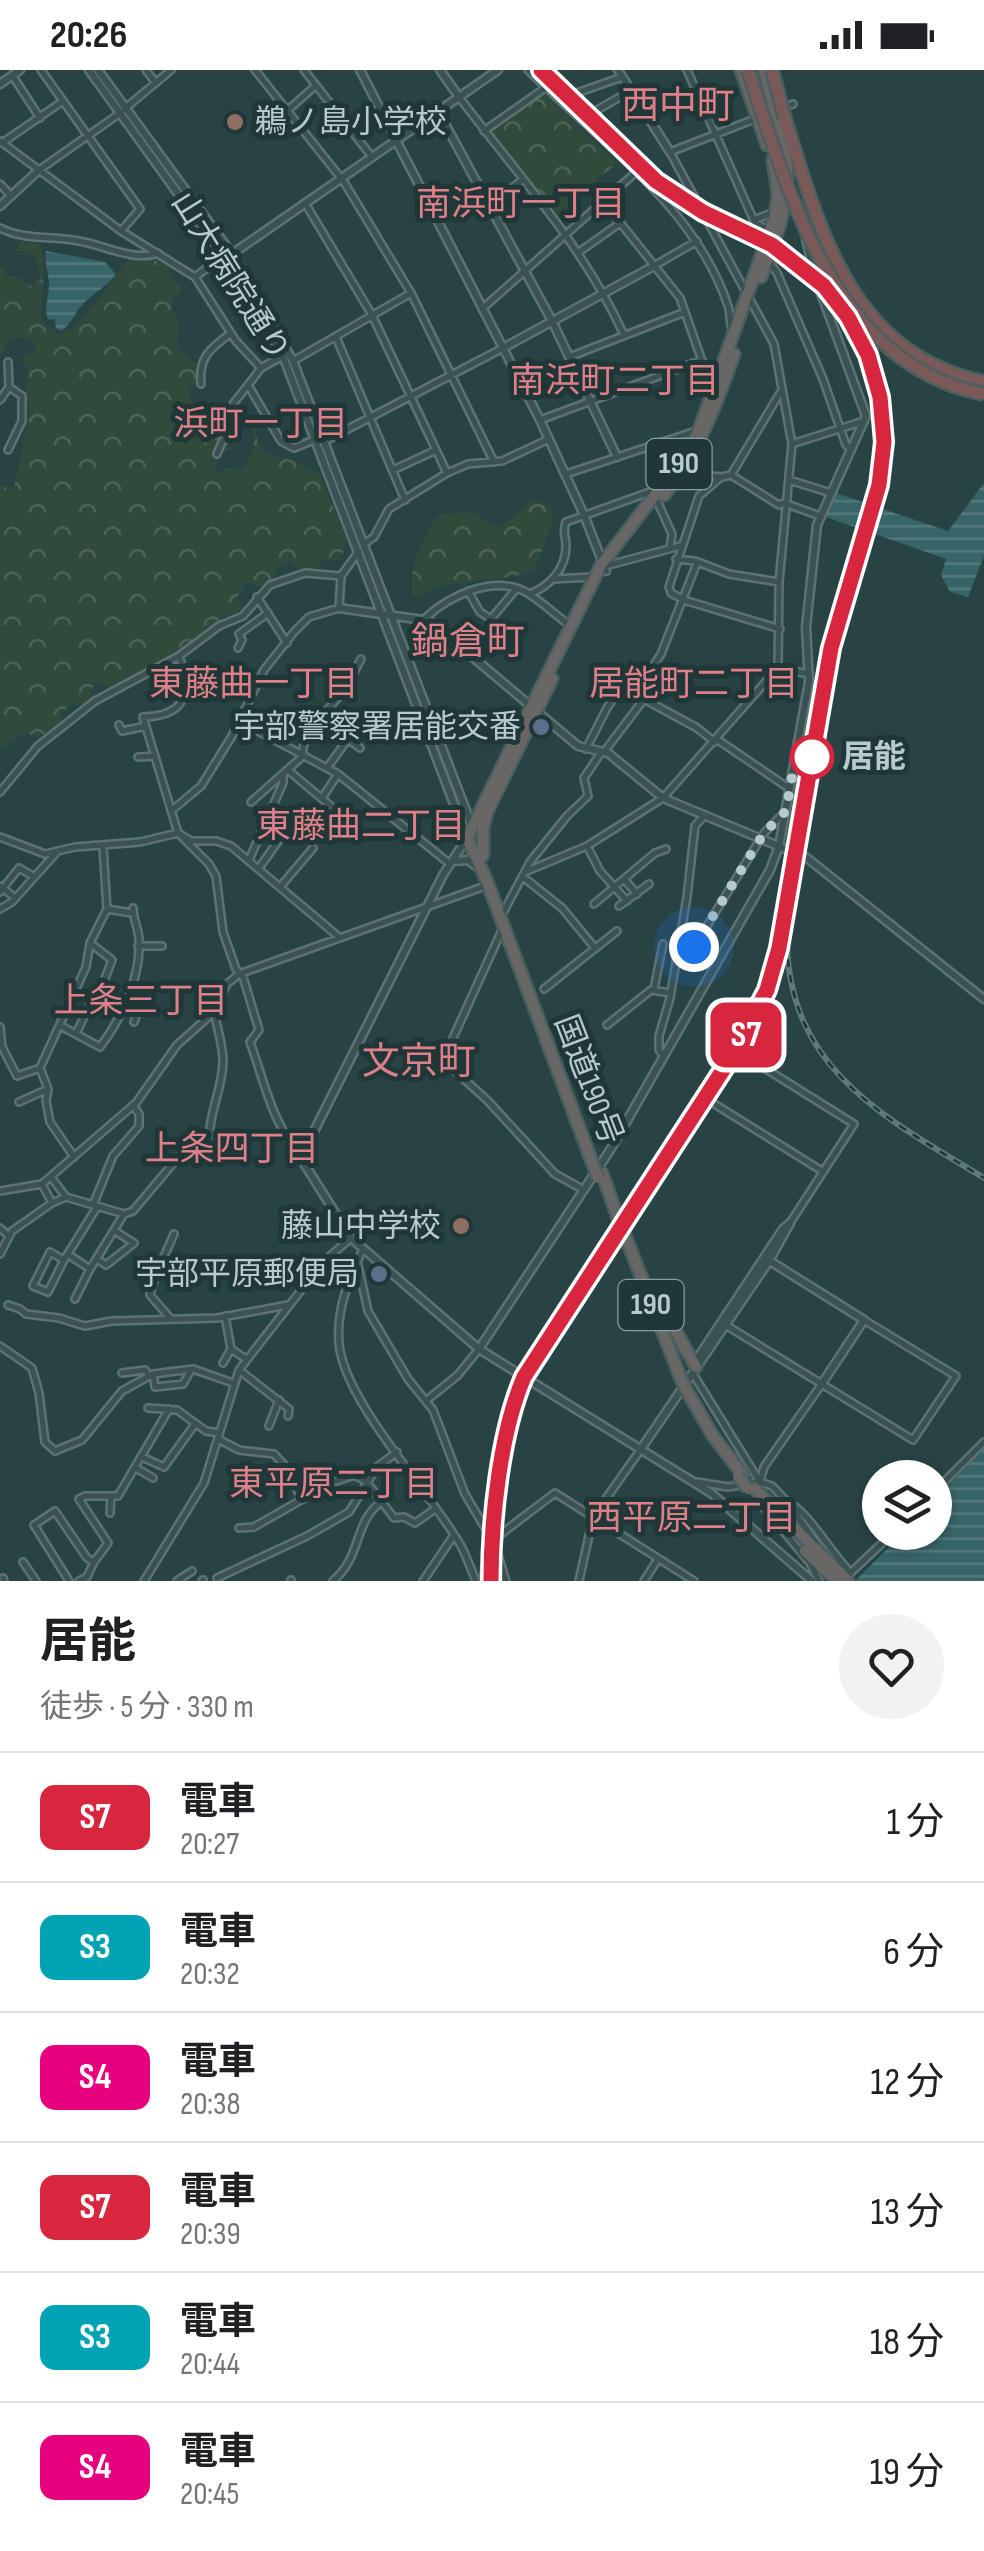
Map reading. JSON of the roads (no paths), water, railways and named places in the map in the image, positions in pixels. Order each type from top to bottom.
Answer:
[{"type":"highway","points":[[744,70],[761,121],[811,237],[861,322],[882,344],[917,370],[946,384],[984,394]]},
{"type":"highway","name":"国道190号","points":[[688,1378],[619,1228],[471,831],[603,570],[658,503],[720,384],[764,258],[787,166],[779,116],[764,70]]},
{"type":"highway","points":[[772,70],[779,116],[832,254],[863,307],[891,337],[918,357],[947,372],[984,382]]},
{"type":"highway","name":"国道190号","points":[[761,121],[774,162],[779,207],[764,258]]},
{"type":"highway","name":"国道190号","points":[[483,856],[484,820],[571,626],[603,570],[686,467],[706,430],[734,332],[749,299]]},
{"type":"highway","name":"国道190号","points":[[471,831],[512,761]]},
{"type":"highway","name":"国道190号","points":[[471,831],[594,1160]]},
{"type":"highway","name":"国道190号","points":[[619,1228],[688,1378],[709,1438],[741,1476],[845,1578]]},
{"type":"highway","points":[[636,1264],[687,1350],[688,1378]]},
{"type":"highway","name":"国道190号","points":[[754,1486],[758,1501],[845,1578]]},
{"type":"street","points":[[41,70],[140,209],[121,231]]},
{"type":"street","name":"山大病院通り","points":[[89,70],[123,110]]},
{"type":"street","name":"山大病院通り","points":[[98,70],[228,256],[294,361],[320,440]]},
{"type":"street","points":[[146,70],[155,82]]},
{"type":"street","points":[[0,206],[39,170],[89,136],[171,70]]},
{"type":"street","points":[[255,70],[341,178],[410,293],[494,462]]},
{"type":"street","points":[[304,70],[372,157]]},
{"type":"street","points":[[360,70],[540,420],[584,515],[603,570]]},
{"type":"street","points":[[440,70],[580,252],[624,335]]},
{"type":"street","points":[[195,277],[498,70]]},
{"type":"street","points":[[528,70],[674,212],[696,241],[727,302],[729,324],[734,332]]},
{"type":"street","points":[[687,70],[754,220],[770,231]]},
{"type":"street","points":[[524,874],[587,846],[663,798],[778,668],[779,582],[792,444],[774,344],[670,152],[620,74],[571,95]]},
{"type":"street","points":[[7,77],[40,118]]},
{"type":"street","points":[[288,110],[314,87]]},
{"type":"street","points":[[484,131],[545,88]]},
{"type":"street","points":[[592,114],[630,91]]},
{"type":"street","points":[[64,101],[1,142],[121,231],[195,277],[231,333],[260,368]]},
{"type":"street","points":[[670,152],[779,116],[793,104]]},
{"type":"street","points":[[438,112],[552,322],[618,457]]},
{"type":"street","points":[[482,308],[634,172]]},
{"type":"street","points":[[490,207],[523,179]]},
{"type":"street","points":[[0,184],[11,196]]},
{"type":"street","points":[[603,201],[680,298],[708,378],[720,384]]},
{"type":"street","points":[[305,203],[372,315],[447,474]]},
{"type":"street","points":[[426,1400],[458,1375],[479,1349],[584,1190],[770,870],[779,846],[809,674],[806,627],[820,516],[864,421],[863,403],[815,277],[803,218],[779,207],[754,220]]},
{"type":"street","points":[[580,252],[620,223]]},
{"type":"street","points":[[0,228],[28,238],[76,240],[149,256],[158,253]]},
{"type":"street","points":[[248,385],[281,441],[294,448],[320,440],[371,419],[696,241]]},
{"type":"street","name":"山大病院通り","points":[[228,256],[283,356],[320,440],[471,831]]},
{"type":"street","points":[[764,258],[777,273],[823,379],[846,445],[851,449]]},
{"type":"street","points":[[294,361],[410,293]]},
{"type":"street","points":[[569,356],[685,312]]},
{"type":"street","points":[[201,384],[200,366],[207,351],[231,333]]},
{"type":"street","points":[[336,337],[404,500]]},
{"type":"street","points":[[217,454],[223,440],[238,434],[233,404],[260,368],[283,356]]},
{"type":"street","points":[[540,420],[702,360]]},
{"type":"street","points":[[0,400],[9,387],[8,362]]},
{"type":"street","points":[[8,450],[24,416],[22,396],[9,387]]},
{"type":"street","points":[[731,475],[782,391]]},
{"type":"street","points":[[792,444],[864,421]]},
{"type":"street","points":[[566,474],[699,430]]},
{"type":"street","points":[[339,608],[340,576],[374,537],[389,509],[468,464],[494,462],[549,439]]},
{"type":"street","points":[[392,470],[436,450]]},
{"type":"street","points":[[686,467],[687,475],[731,475],[779,504],[820,516]]},
{"type":"street","points":[[529,594],[547,587],[554,579],[566,550],[566,522],[696,476]]},
{"type":"street","points":[[721,477],[699,496],[676,559],[671,593],[780,629]]},
{"type":"street","points":[[788,480],[831,492]]},
{"type":"street","points":[[658,503],[672,534],[670,548]]},
{"type":"street","points":[[554,579],[588,576],[680,546]]},
{"type":"street","points":[[676,559],[729,574],[779,582]]},
{"type":"street","points":[[640,687],[656,665],[697,563]]},
{"type":"street","points":[[0,792],[38,746],[95,701],[179,656],[219,626],[243,616],[270,585],[288,576],[313,572],[340,576]]},
{"type":"street","points":[[424,618],[468,590],[516,588],[571,626]]},
{"type":"street","points":[[468,590],[480,612],[491,619],[516,588]]},
{"type":"street","points":[[258,596],[286,643]]},
{"type":"street","points":[[171,811],[200,786],[264,670],[309,617],[339,608],[424,618],[440,627],[578,746],[603,752],[663,798],[814,863],[984,999]]},
{"type":"street","points":[[238,648],[242,640],[239,634],[268,613]]},
{"type":"street","name":"山大病院通り","points":[[386,613],[471,831]]},
{"type":"street","points":[[179,656],[183,675],[179,708],[168,714],[143,717],[178,833],[216,876],[223,932],[243,977],[259,1030],[250,1042],[264,1088],[280,1126],[351,1238],[479,1349],[720,1500],[815,1581]]},
{"type":"street","points":[[251,802],[303,756],[303,742],[316,720],[322,718],[344,690],[361,659]]},
{"type":"street","points":[[778,668],[809,674]]},
{"type":"street","points":[[586,749],[628,677],[640,687],[644,699],[697,728],[790,789]]},
{"type":"street","points":[[504,911],[530,862],[588,796],[584,778],[644,699]]},
{"type":"street","points":[[0,1191],[42,1184],[133,1105],[177,1045],[214,1012],[230,980],[239,974],[487,882],[472,862],[452,863],[338,774],[239,721]]},
{"type":"street","points":[[119,725],[122,731],[146,726]]},
{"type":"street","points":[[326,768],[348,739],[360,748]]},
{"type":"street","points":[[138,757],[156,756]]},
{"type":"street","points":[[285,773],[333,808]]},
{"type":"street","points":[[249,860],[285,773]]},
{"type":"street","points":[[322,798],[338,774]]},
{"type":"street","points":[[461,798],[474,802],[485,799]]},
{"type":"street","points":[[679,944],[694,947],[761,838],[786,811]]},
{"type":"street","points":[[258,868],[296,816],[310,827]]},
{"type":"street","points":[[663,1056],[658,1042],[679,944],[695,826],[704,816]]},
{"type":"street","points":[[269,817],[287,826]]},
{"type":"street","points":[[304,1159],[304,1151],[428,907],[471,831]]},
{"type":"street","points":[[0,837],[34,852],[56,853],[178,833],[191,841],[224,842],[340,938]]},
{"type":"street","points":[[587,846],[600,871],[627,900]]},
{"type":"street","points":[[0,1027],[2,1046],[17,1076],[40,1068],[86,968],[90,943],[107,909],[102,847]]},
{"type":"street","points":[[280,887],[313,848]]},
{"type":"street","points":[[594,904],[655,853],[666,849]]},
{"type":"street","points":[[0,909],[56,853]]},
{"type":"street","points":[[14,897],[1,889],[19,868],[33,876]]},
{"type":"street","points":[[524,874],[562,908],[595,948]]},
{"type":"street","points":[[624,878],[637,894]]},
{"type":"street","points":[[619,906],[648,884]]},
{"type":"street","points":[[60,1026],[100,1047],[115,1026],[132,987],[138,946],[132,911],[107,909]]},
{"type":"street","points":[[504,928],[444,1060],[488,1100],[489,1106],[555,1174],[584,1190]]},
{"type":"street","points":[[544,989],[617,932]]},
{"type":"street","points":[[90,943],[112,960],[104,981]]},
{"type":"street","points":[[607,1025],[654,989],[663,944]]},
{"type":"street","points":[[138,946],[162,946]]},
{"type":"street","points":[[132,987],[148,993],[134,1022]]},
{"type":"street","points":[[654,989],[670,993]]},
{"type":"street","points":[[76,1034],[89,1006]]},
{"type":"street","points":[[51,1176],[66,1197],[124,1214],[133,1211],[186,1148],[210,1141],[208,1127],[216,1109],[223,1061],[214,1012]]},
{"type":"street","points":[[579,1581],[593,1517],[854,1124],[742,1054]]},
{"type":"street","points":[[40,1068],[48,1089],[50,1122],[74,1157]]},
{"type":"street","points":[[19,1102],[48,1089]]},
{"type":"street","points":[[90,1268],[66,1258],[50,1252],[33,1286],[48,1292],[66,1258],[95,1206],[112,1156],[139,1126],[139,1114],[133,1105]]},
{"type":"street","points":[[716,1105],[822,1171]]},
{"type":"street","points":[[42,1184],[52,1204]]},
{"type":"street","points":[[0,1254],[9,1236],[66,1197]]},
{"type":"street","points":[[75,1299],[124,1214]]},
{"type":"street","points":[[1,1230],[9,1236]]},
{"type":"street","points":[[97,1260],[106,1266],[134,1243],[115,1231]]},
{"type":"street","points":[[170,1318],[150,1295],[156,1271],[162,1266],[174,1234]]},
{"type":"street","points":[[155,1581],[146,1578],[196,1501],[239,1370],[323,1262],[351,1238]]},
{"type":"street","points":[[363,1248],[342,1298],[338,1332],[341,1356],[360,1399],[454,1535],[480,1581]]},
{"type":"street","points":[[724,1324],[914,1440],[956,1376],[767,1260]]},
{"type":"street","points":[[357,1262],[373,1322],[426,1400],[465,1494],[491,1538],[506,1581]]},
{"type":"street","points":[[8,1306],[20,1308],[26,1314],[85,1326],[112,1321],[225,1316],[288,1306]]},
{"type":"street","points":[[222,1362],[231,1349],[225,1316]]},
{"type":"street","points":[[754,1486],[864,1320]]},
{"type":"street","points":[[0,1346],[32,1368],[45,1442],[55,1450],[82,1440],[122,1391],[152,1375],[192,1369],[233,1383]]},
{"type":"street","points":[[231,1349],[246,1359]]},
{"type":"street","points":[[122,1373],[145,1370],[152,1375],[155,1387],[183,1384],[192,1369]]},
{"type":"street","points":[[239,1370],[289,1408],[288,1416]]},
{"type":"street","points":[[688,1378],[735,1446],[754,1486]]},
{"type":"street","points":[[269,1426],[279,1400]]},
{"type":"street","points":[[148,1408],[178,1410],[239,1450],[274,1454],[286,1466],[301,1498]]},
{"type":"street","points":[[79,1581],[87,1577],[108,1543],[79,1500],[85,1496],[118,1496],[169,1410]]},
{"type":"street","points":[[142,1457],[164,1467],[195,1424]]},
{"type":"street","points":[[952,1474],[984,1442]]},
{"type":"street","points":[[218,1578],[349,1512],[377,1467],[397,1452]]},
{"type":"street","points":[[136,1468],[153,1478]]},
{"type":"street","points":[[239,1528],[254,1527],[301,1498],[354,1475],[363,1478],[394,1518],[404,1517],[416,1523],[435,1509]]},
{"type":"street","points":[[692,1481],[778,1490],[845,1578],[875,1550]]},
{"type":"street","points":[[720,1500],[728,1486]]},
{"type":"street","points":[[480,1581],[491,1538],[556,1493],[689,1580]]},
{"type":"street","points":[[110,1513],[111,1496]]},
{"type":"street","points":[[758,1501],[810,1562],[815,1581]]},
{"type":"street","points":[[333,1581],[348,1568],[365,1521],[381,1502]]},
{"type":"street","points":[[69,1581],[34,1525],[55,1510],[87,1558],[94,1562]]},
{"type":"street","points":[[422,1581],[454,1535]]},
{"type":"street","points":[[644,1581],[658,1560]]},
{"type":"street","points":[[23,1562],[36,1581]]},
{"type":"street","points":[[178,1581],[192,1571]]},
{"type":"water","points":[[46,251],[105,262],[116,274],[61,331],[56,328],[55,319],[48,320],[47,316]]},
{"type":"water","points":[[984,483],[984,556],[968,597],[950,592],[941,575],[946,559],[826,517],[836,493],[948,531]]},
{"type":"water","points":[[984,1449],[984,1581],[855,1581],[886,1550],[952,1550],[952,1482]]},
{"type":"railway","points":[[488,1581],[503,1451],[524,1377],[734,1053],[767,990],[779,948],[831,647],[879,485],[884,442],[880,397],[868,355],[848,317],[824,285],[766,241],[691,205],[655,181],[540,70]]},
{"type":"railway","points":[[787,943],[792,987],[805,1025],[825,1058],[880,1111],[984,1178]]},
{"type":"train","name":"S7","points":[[491,1581],[505,1441],[524,1377],[744,1038],[774,970],[831,648],[879,485],[884,442],[880,397],[868,355],[848,317],[824,286],[772,245],[673,194],[639,167],[541,70]]},
{"type":"place","name":"鵜ノ島小学校","points":[[235,122]]},
{"type":"place","name":"宇部警察署居能交番","points":[[541,727]]},
{"type":"place","name":"居能","points":[[812,757]]},
{"type":"place","name":"藤山中学校","points":[[461,1226]]},
{"type":"place","name":"宇部平原郵便局","points":[[379,1274]]},
{"type":"district","name":"西中町","points":[[678,106]]},
{"type":"district","name":"南浜町一丁目","points":[[521,204]]},
{"type":"district","name":"南浜町二丁目","points":[[615,381]]},
{"type":"district","name":"浜町一丁目","points":[[261,424]]},
{"type":"district","name":"鍋倉町","points":[[468,642]]},
{"type":"district","name":"東藤曲一丁目","points":[[254,684]]},
{"type":"district","name":"居能町二丁目","points":[[694,684]]},
{"type":"district","name":"東藤曲二丁目","points":[[361,826]]},
{"type":"district","name":"上条三丁目","points":[[141,1001]]},
{"type":"district","name":"文京町","points":[[419,1062]]},
{"type":"district","name":"上条四丁目","points":[[232,1149]]},
{"type":"district","name":"東平原二丁目","points":[[334,1484]]},
{"type":"district","name":"西平原二丁目","points":[[692,1518]]}]
